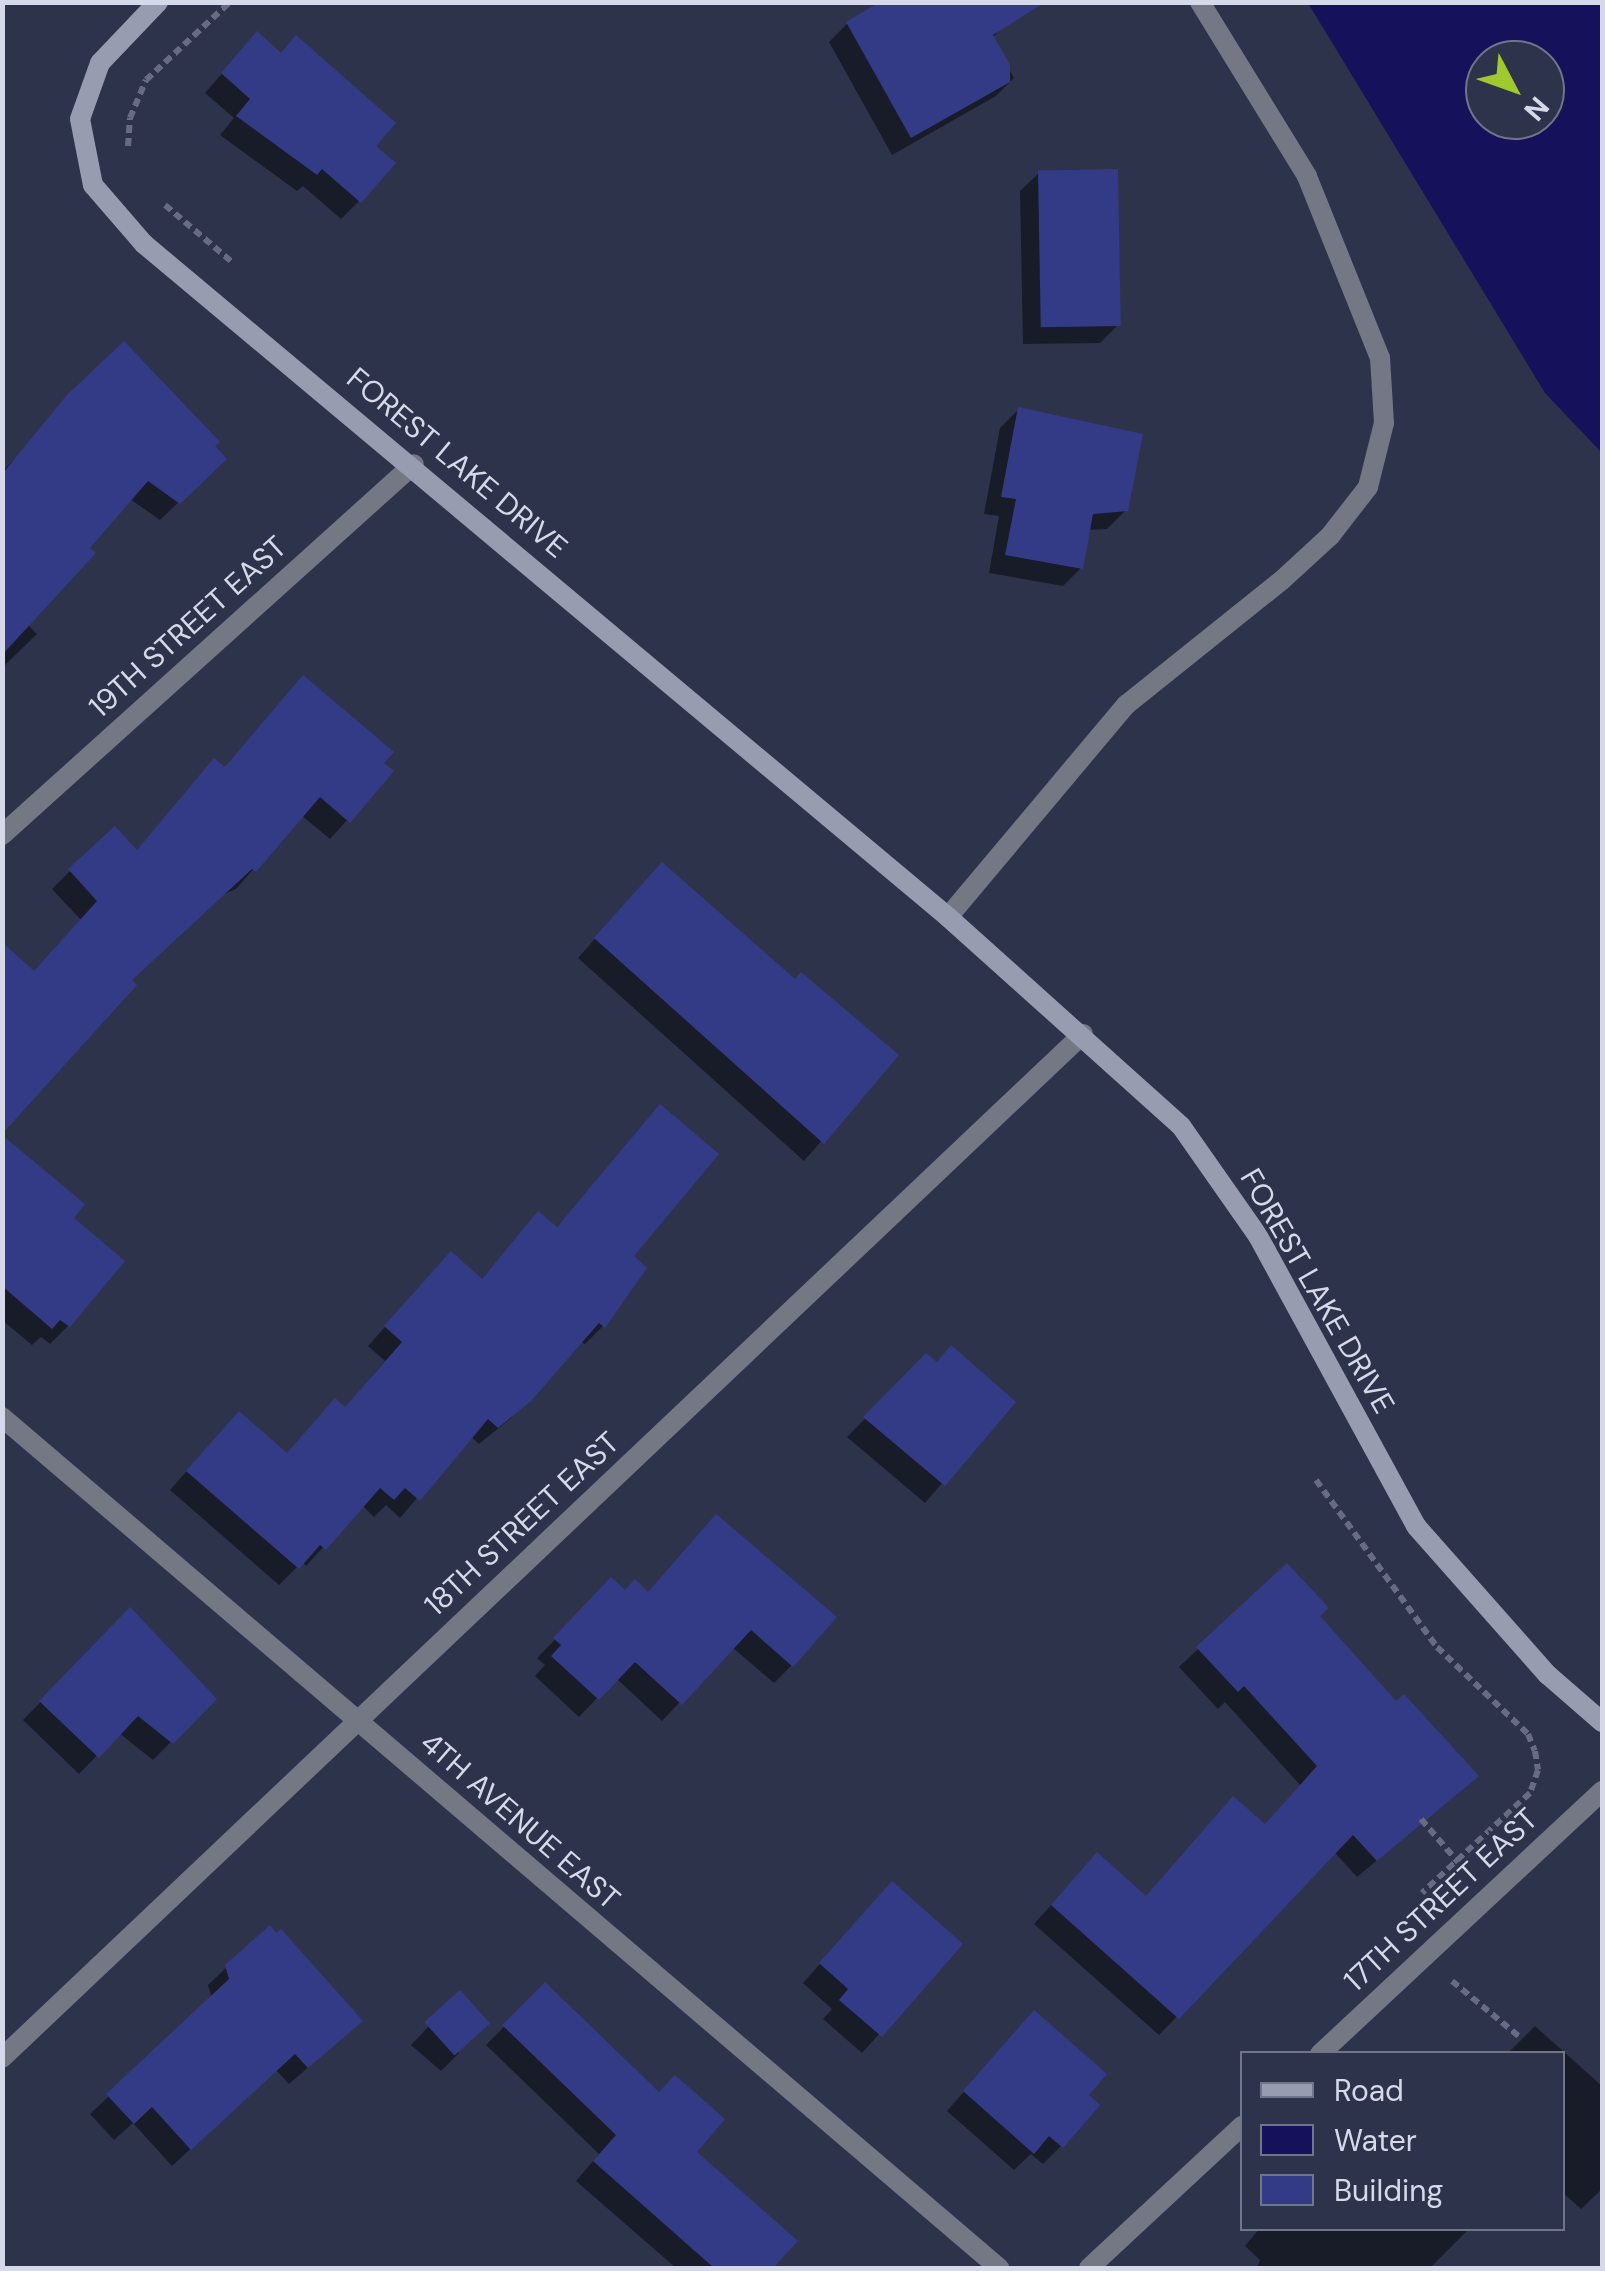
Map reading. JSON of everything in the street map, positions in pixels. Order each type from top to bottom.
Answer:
[{"type":"street","name":"FOREST LAKE DRIVE","points":[[158,2],[100,63],[80,119],[93,185],[144,244],[414,464],[948,917],[1083,1034],[1181,1126],[1258,1236],[1416,1526],[1548,1675],[1602,1722]]},
{"type":"street","points":[[948,917],[1126,704],[1281,582],[1330,536],[1368,487],[1384,423],[1380,358],[1307,176],[1200,2]]},
{"type":"street","name":"19TH STREET EAST","points":[[2,834],[414,464]]},
{"type":"street","name":"18TH STREET EAST","points":[[2,2058],[1083,1034]]},
{"type":"street","name":"4TH AVENUE EAST","points":[[2,1417],[359,1719],[704,2023],[998,2268]]},
{"type":"street","name":"17TH STREET EAST","points":[[1323,2051],[1602,1790]]},
{"type":"street","points":[[1089,2268],[1240,2128]]},
{"type":"path","points":[[128,156],[130,118],[146,80],[230,2]]},
{"type":"path","points":[[151,192],[235,265]]},
{"type":"path","points":[[1316,1480],[1436,1647],[1528,1734],[1535,1752],[1538,1770],[1530,1793],[1422,1893]]},
{"type":"path","points":[[1421,1820],[1486,1898]]},
{"type":"path","points":[[1439,1970],[1520,2038]]},
{"type":"water","points":[[1308,3],[1602,3],[1602,453],[1545,393]]},
{"type":"building","points":[[880,2],[1045,2],[993,35],[1010,65],[1010,82],[911,138],[846,22]]},
{"type":"building","points":[[257,31],[281,53],[296,35],[396,123],[376,146],[396,163],[361,203],[322,169],[317,175],[236,116],[250,99],[221,73]]},
{"type":"building","points":[[1118,169],[1121,326],[1041,327],[1038,170]]},
{"type":"building","points":[[124,341],[220,442],[215,446],[227,459],[180,504],[148,481],[90,548],[96,553],[2,655],[2,474],[67,395]]},
{"type":"building","points":[[1018,407],[1143,434],[1128,511],[1093,514],[1083,569],[1005,555],[1016,499],[1001,497]]},
{"type":"building","points":[[303,675],[394,752],[384,763],[394,771],[350,823],[320,797],[256,872],[252,869],[132,980],[137,985],[2,1134],[2,942],[34,971],[97,901],[68,869],[115,826],[137,850],[214,758],[225,767]]},
{"type":"building","points":[[662,862],[795,979],[801,972],[899,1055],[824,1144],[594,938]]},
{"type":"building","points":[[660,1104],[719,1154],[634,1256],[647,1268],[605,1328],[599,1323],[531,1401],[498,1428],[488,1419],[420,1501],[405,1488],[394,1500],[380,1488],[326,1550],[320,1545],[299,1569],[186,1471],[239,1411],[287,1453],[335,1398],[345,1407],[402,1342],[384,1326],[451,1251],[482,1279],[538,1211],[557,1227]]},
{"type":"building","points":[[2,1135],[85,1204],[74,1218],[125,1261],[70,1327],[60,1320],[52,1329],[2,1286]]},
{"type":"building","points":[[951,1345],[1016,1402],[945,1486],[863,1417],[926,1353],[937,1362]]},
{"type":"building","points":[[716,1514],[837,1617],[793,1667],[751,1630],[682,1705],[635,1662],[599,1700],[551,1656],[561,1645],[553,1638],[611,1577],[625,1590],[635,1579],[648,1592]]},
{"type":"building","points":[[1287,1563],[1329,1608],[1320,1616],[1396,1701],[1404,1694],[1479,1776],[1377,1861],[1353,1835],[1179,2019],[1051,1905],[1097,1852],[1146,1896],[1233,1796],[1265,1824],[1317,1766],[1244,1686],[1238,1692],[1196,1647]]},
{"type":"building","points":[[130,1607],[217,1699],[173,1744],[138,1716],[99,1758],[39,1701]]},
{"type":"building","points":[[892,1881],[963,1944],[882,2037],[839,2000],[848,1989],[819,1963]]},
{"type":"building","points":[[270,1925],[276,1933],[281,1929],[363,2021],[308,2068],[295,2054],[191,2150],[152,2107],[134,2124],[106,2094],[229,1979],[225,1965]]},
{"type":"building","points":[[545,1982],[659,2092],[675,2075],[725,2119],[697,2152],[798,2241],[773,2268],[714,2268],[593,2161],[616,2135],[502,2025]]},
{"type":"building","points":[[460,1990],[490,2023],[454,2056],[424,2022]]},
{"type":"building","points":[[1034,2010],[1107,2074],[1089,2095],[1100,2105],[1063,2148],[1049,2136],[1034,2154],[963,2091]]}]
